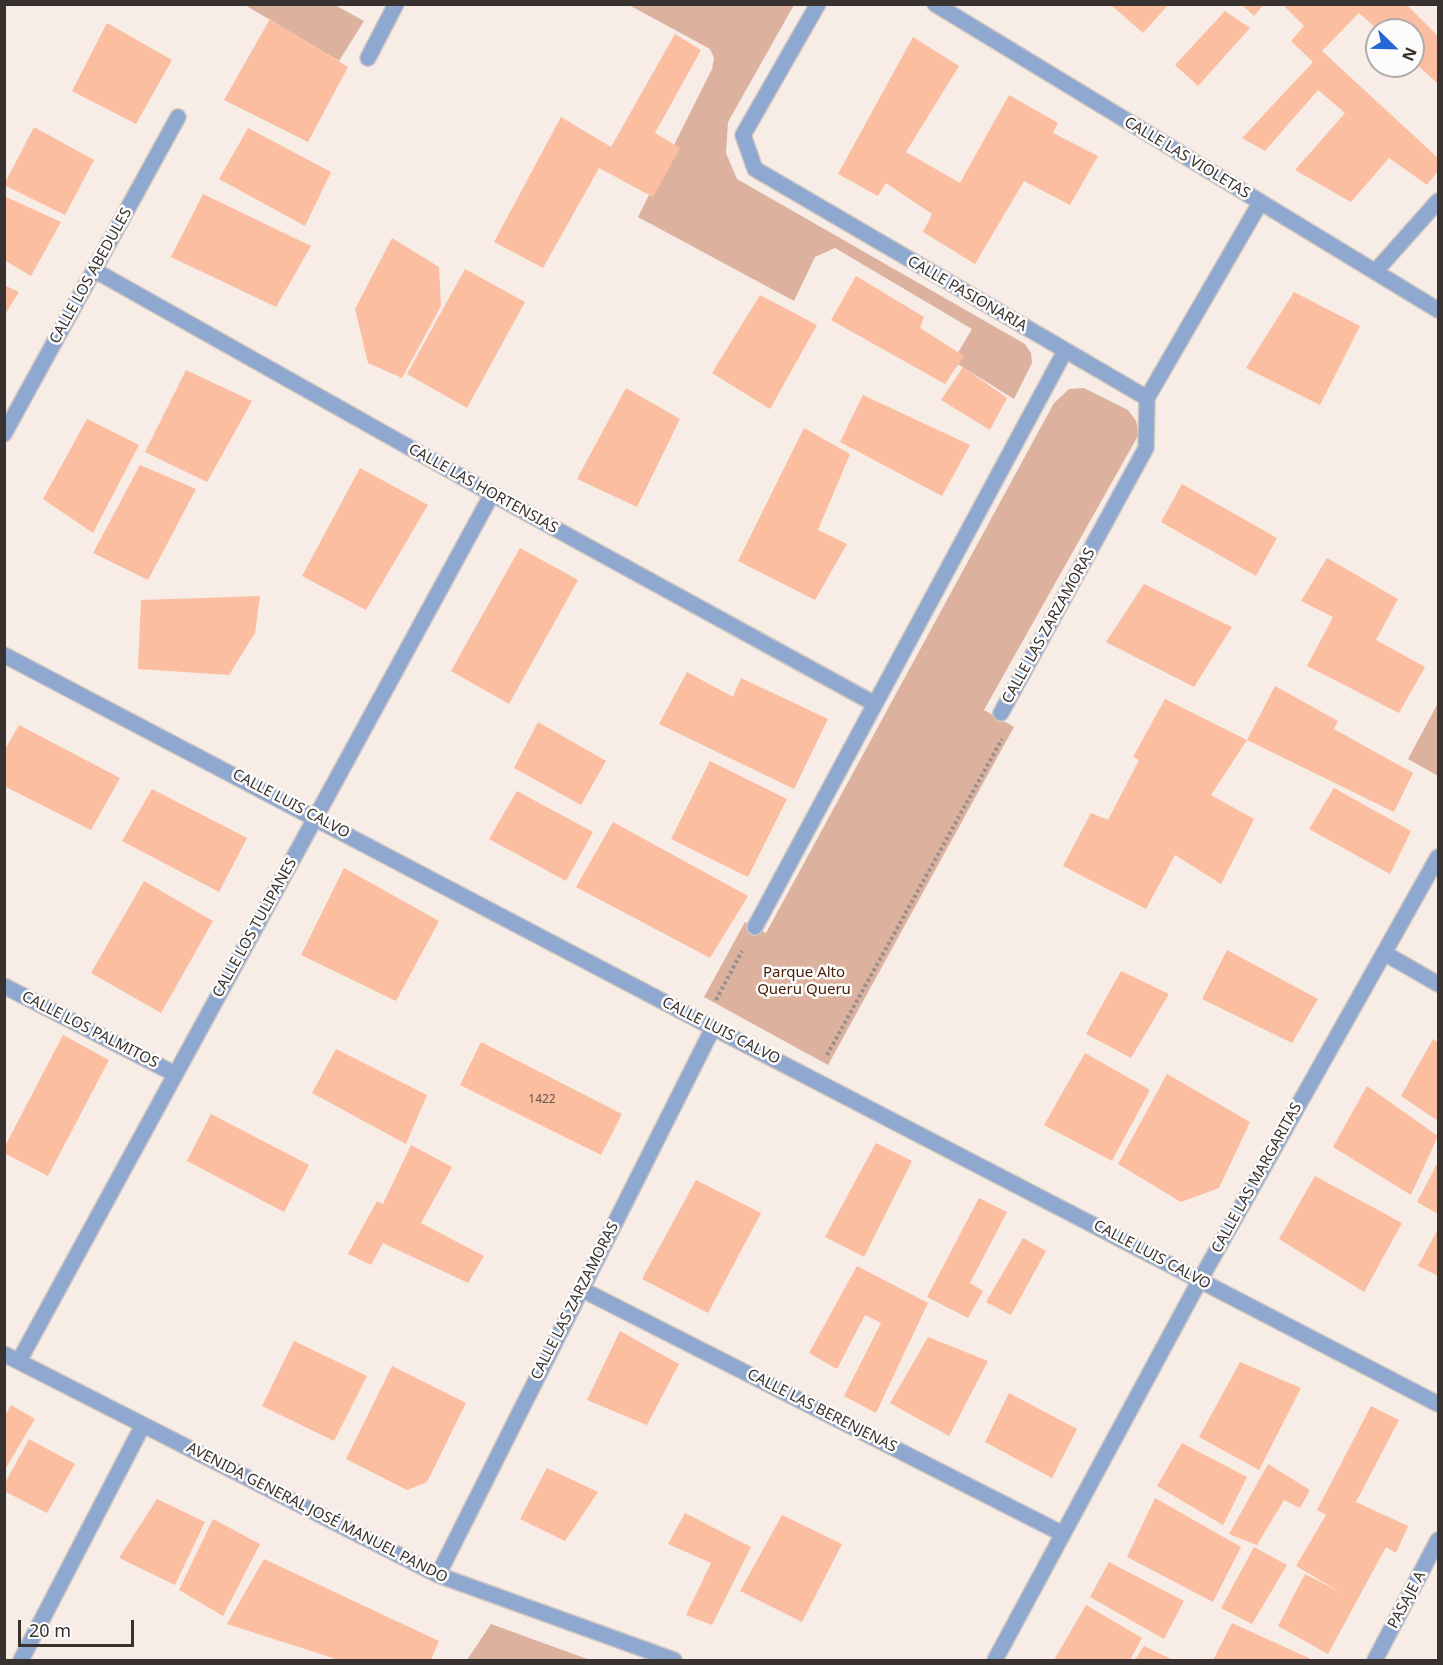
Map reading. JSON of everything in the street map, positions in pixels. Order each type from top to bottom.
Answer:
[{"type":"street","name":"CALLE PASIONARIA","points":[[818,4],[743,135],[755,169],[1147,398]]},
{"type":"street","name":"CALLE LAS VIOLETAS","points":[[939,5],[1438,310]]},
{"type":"street","points":[[368,58],[390,6]]},
{"type":"street","name":"CALLE LOS ABEDULES","points":[[4,434],[177,117]]},
{"type":"street","points":[[1375,272],[1438,201]]},
{"type":"street","points":[[1147,398],[1260,203]]},
{"type":"street","name":"CALLE LAS HORTENSIAS","points":[[94,270],[492,494],[874,704]]},
{"type":"street","points":[[754,927],[1065,351]]},
{"type":"street","name":"CALLE LAS ZARZAMORAS","points":[[1001,713],[1146,448],[1147,398]]},
{"type":"street","name":"CALLE LOS TULIPANES","points":[[19,1361],[492,494]]},
{"type":"street","name":"CALLE LUIS CALVO","points":[[4,655],[316,817],[713,1028],[1438,1404]]},
{"type":"street","name":"CALLE LAS MARGARITAS","points":[[995,1660],[1200,1280],[1438,857]]},
{"type":"street","points":[[1384,953],[1438,984]]},
{"type":"street","name":"CALLE LOS PALMITOS","points":[[4,986],[175,1074]]},
{"type":"street","name":"CALLE LAS ZARZAMORAS","points":[[438,1575],[713,1028]]},
{"type":"street","name":"CALLE LAS BERENJENAS","points":[[581,1289],[1063,1534]]},
{"type":"street","name":"AVENIDA GENERAL JOSÉ MANUEL PANDO","points":[[4,1354],[438,1575],[674,1660]]},
{"type":"street","points":[[21,1660],[143,1425]]},
{"type":"street","name":"PASAJE A","points":[[1375,1660],[1438,1540]]},
{"type":"path","name":"CALLE LAS ZARZAMORAS","points":[[838,1036],[1010,724],[1001,713]]},
{"type":"green space","points":[[245,5],[335,5],[364,21],[339,61]]},
{"type":"green space","points":[[629,5],[794,5],[728,122],[726,153],[737,179],[1025,344],[1031,353],[1032,363],[1014,399],[953,361],[972,329],[835,248],[815,257],[794,301],[638,217],[712,69],[714,58],[710,49]]},
{"type":"green space","name":"Parque Alto Queru Queru","points":[[1084,388],[1128,410],[1136,421],[1139,434],[984,710],[1014,727],[828,1065],[704,997],[745,922],[766,933],[1054,403],[1069,389]]},
{"type":"green space","points":[[1438,703],[1438,776],[1408,759]]},
{"type":"green space","points":[[491,1624],[590,1660],[467,1660]]},
{"type":"building","points":[[1110,4],[1169,4],[1143,33]]},
{"type":"building","points":[[1241,4],[1264,4],[1254,16]]},
{"type":"building","points":[[1282,4],[1406,4],[1420,18],[1365,18],[1359,13],[1322,51],[1438,158],[1438,171],[1427,185],[1389,158],[1351,202],[1295,170],[1345,113],[1318,90],[1265,151],[1242,138],[1313,62],[1291,41],[1304,26]]},
{"type":"building","points":[[1225,11],[1250,28],[1198,86],[1175,65]]},
{"type":"building","points":[[270,19],[348,67],[308,142],[224,100]]},
{"type":"building","points":[[107,23],[172,60],[136,124],[72,91]]},
{"type":"building","points":[[1425,23],[1438,36],[1438,84],[1425,72]]},
{"type":"building","points":[[675,34],[701,50],[655,133],[680,148],[653,197],[599,168],[543,268],[494,242],[561,117],[611,147]]},
{"type":"building","points":[[913,37],[959,66],[906,152],[960,183],[1009,95],[1058,123],[1053,133],[1098,156],[1070,205],[1024,181],[975,264],[923,232],[932,214],[886,183],[878,196],[838,174]]},
{"type":"building","points":[[34,127],[94,160],[65,215],[4,185]]},
{"type":"building","points":[[248,128],[331,172],[305,226],[219,179]]},
{"type":"building","points":[[203,194],[311,246],[276,307],[171,257]]},
{"type":"building","points":[[4,196],[61,222],[31,276],[4,260]]},
{"type":"building","points":[[392,238],[439,267],[441,306],[402,378],[368,363],[355,309]]},
{"type":"building","points":[[465,269],[525,302],[467,408],[407,374]]},
{"type":"building","points":[[856,276],[924,317],[920,328],[964,356],[945,384],[831,320]]},
{"type":"building","points":[[4,285],[19,292],[4,316]]},
{"type":"building","points":[[1294,292],[1360,326],[1320,405],[1246,368]]},
{"type":"building","points":[[760,295],[817,325],[770,409],[712,373]]},
{"type":"building","points":[[963,367],[1007,398],[990,430],[941,400]]},
{"type":"building","points":[[186,370],[252,401],[207,482],[145,452]]},
{"type":"building","points":[[626,388],[680,419],[637,507],[577,479]]},
{"type":"building","points":[[863,395],[970,445],[942,496],[840,442]]},
{"type":"building","points":[[87,419],[139,445],[93,533],[43,499]]},
{"type":"building","points":[[804,428],[850,454],[818,530],[847,544],[815,600],[738,561]]},
{"type":"building","points":[[140,465],[196,489],[148,580],[93,553]]},
{"type":"building","points":[[360,468],[428,505],[366,610],[302,576]]},
{"type":"building","points":[[1182,484],[1277,538],[1256,576],[1161,522]]},
{"type":"building","points":[[520,548],[578,580],[509,704],[451,671]]},
{"type":"building","points":[[1327,558],[1398,599],[1376,640],[1425,667],[1399,713],[1307,666],[1333,617],[1301,601]]},
{"type":"building","points":[[1144,584],[1232,627],[1194,687],[1106,642]]},
{"type":"building","points":[[260,596],[255,633],[229,675],[138,669],[141,600]]},
{"type":"building","points":[[687,672],[733,697],[741,678],[828,719],[794,789],[659,724]]},
{"type":"building","points":[[1275,686],[1338,721],[1334,729],[1413,773],[1394,812],[1247,740]]},
{"type":"building","points":[[1165,699],[1247,740],[1211,795],[1254,819],[1221,884],[1175,855],[1146,909],[1063,866],[1091,813],[1108,820],[1139,760],[1133,757]]},
{"type":"building","points":[[538,722],[606,761],[581,805],[514,768]]},
{"type":"building","points":[[19,725],[120,778],[91,830],[4,786],[4,751]]},
{"type":"building","points":[[710,761],[787,799],[748,877],[671,839]]},
{"type":"building","points":[[1334,788],[1411,831],[1390,874],[1309,829]]},
{"type":"building","points":[[152,789],[247,838],[219,892],[122,841]]},
{"type":"building","points":[[517,791],[593,832],[566,881],[489,839]]},
{"type":"building","points":[[613,822],[748,896],[710,958],[576,887]]},
{"type":"building","points":[[344,868],[439,921],[396,1001],[301,955]]},
{"type":"building","points":[[144,881],[213,921],[161,1013],[91,973]]},
{"type":"building","points":[[1227,950],[1318,999],[1292,1043],[1202,999]]},
{"type":"building","points":[[1121,971],[1169,994],[1131,1058],[1086,1034]]},
{"type":"building","points":[[63,1035],[109,1060],[48,1176],[4,1153],[4,1148]]},
{"type":"building","points":[[1433,1039],[1438,1042],[1438,1121],[1401,1096]]},
{"type":"building","points":[[481,1042],[622,1114],[601,1155],[460,1085]]},
{"type":"building","points":[[336,1049],[427,1095],[406,1144],[312,1093]]},
{"type":"building","points":[[1085,1053],[1150,1090],[1112,1161],[1044,1125]]},
{"type":"building","points":[[1167,1074],[1250,1122],[1219,1188],[1181,1202],[1118,1164]]},
{"type":"building","points":[[1367,1086],[1438,1136],[1411,1195],[1333,1147]]},
{"type":"building","points":[[211,1114],[309,1165],[284,1212],[187,1161]]},
{"type":"building","points":[[876,1143],[912,1161],[864,1257],[825,1237]]},
{"type":"building","points":[[411,1145],[452,1167],[421,1223],[484,1256],[468,1283],[383,1243],[371,1265],[348,1254],[377,1201],[383,1204]]},
{"type":"building","points":[[1438,1162],[1438,1214],[1417,1202]]},
{"type":"building","points":[[1315,1176],[1402,1223],[1364,1292],[1279,1239]]},
{"type":"building","points":[[696,1180],[761,1213],[708,1313],[642,1279]]},
{"type":"building","points":[[979,1198],[1007,1212],[970,1283],[983,1291],[968,1318],[927,1297]]},
{"type":"building","points":[[1438,1229],[1438,1276],[1418,1266]]},
{"type":"building","points":[[1023,1238],[1046,1251],[1011,1315],[986,1302]]},
{"type":"building","points":[[857,1266],[928,1303],[876,1413],[844,1396],[881,1323],[865,1315],[837,1369],[809,1353]]},
{"type":"building","points":[[620,1331],[679,1364],[647,1425],[587,1400]]},
{"type":"building","points":[[928,1337],[988,1361],[949,1436],[890,1403]]},
{"type":"building","points":[[294,1341],[367,1376],[334,1441],[262,1406]]},
{"type":"building","points":[[1240,1362],[1301,1388],[1259,1470],[1199,1437]]},
{"type":"building","points":[[392,1366],[466,1403],[427,1482],[407,1490],[346,1459]]},
{"type":"building","points":[[1009,1393],[1077,1429],[1052,1478],[985,1442]]},
{"type":"building","points":[[11,1405],[35,1419],[4,1471],[4,1417]]},
{"type":"building","points":[[1371,1406],[1399,1420],[1356,1502],[1408,1526],[1396,1553],[1386,1547],[1328,1654],[1278,1626],[1305,1574],[1342,1593],[1296,1566],[1326,1515],[1317,1510]]},
{"type":"building","points":[[29,1439],[75,1464],[47,1513],[4,1491],[4,1485]]},
{"type":"building","points":[[1182,1443],[1247,1477],[1223,1525],[1157,1486]]},
{"type":"building","points":[[1268,1464],[1310,1490],[1300,1508],[1284,1500],[1257,1545],[1229,1534]]},
{"type":"building","points":[[547,1468],[598,1492],[565,1541],[520,1519]]},
{"type":"building","points":[[1155,1498],[1241,1547],[1213,1602],[1127,1557]]},
{"type":"building","points":[[157,1499],[205,1522],[175,1585],[119,1558]]},
{"type":"building","points":[[685,1513],[751,1547],[712,1625],[686,1615],[711,1563],[668,1544]]},
{"type":"building","points":[[782,1515],[842,1544],[802,1622],[740,1591]]},
{"type":"building","points":[[213,1519],[260,1544],[223,1616],[179,1590]]},
{"type":"building","points":[[1254,1547],[1287,1565],[1252,1624],[1221,1608]]},
{"type":"building","points":[[264,1559],[439,1641],[431,1660],[339,1660],[227,1624]]},
{"type":"building","points":[[1109,1562],[1184,1601],[1164,1639],[1090,1597]]},
{"type":"building","points":[[1086,1605],[1142,1638],[1130,1660],[1054,1660]]},
{"type":"building","points":[[1232,1623],[1313,1660],[1213,1660]]},
{"type":"building","points":[[1144,1646],[1173,1660],[1135,1660]]}]
